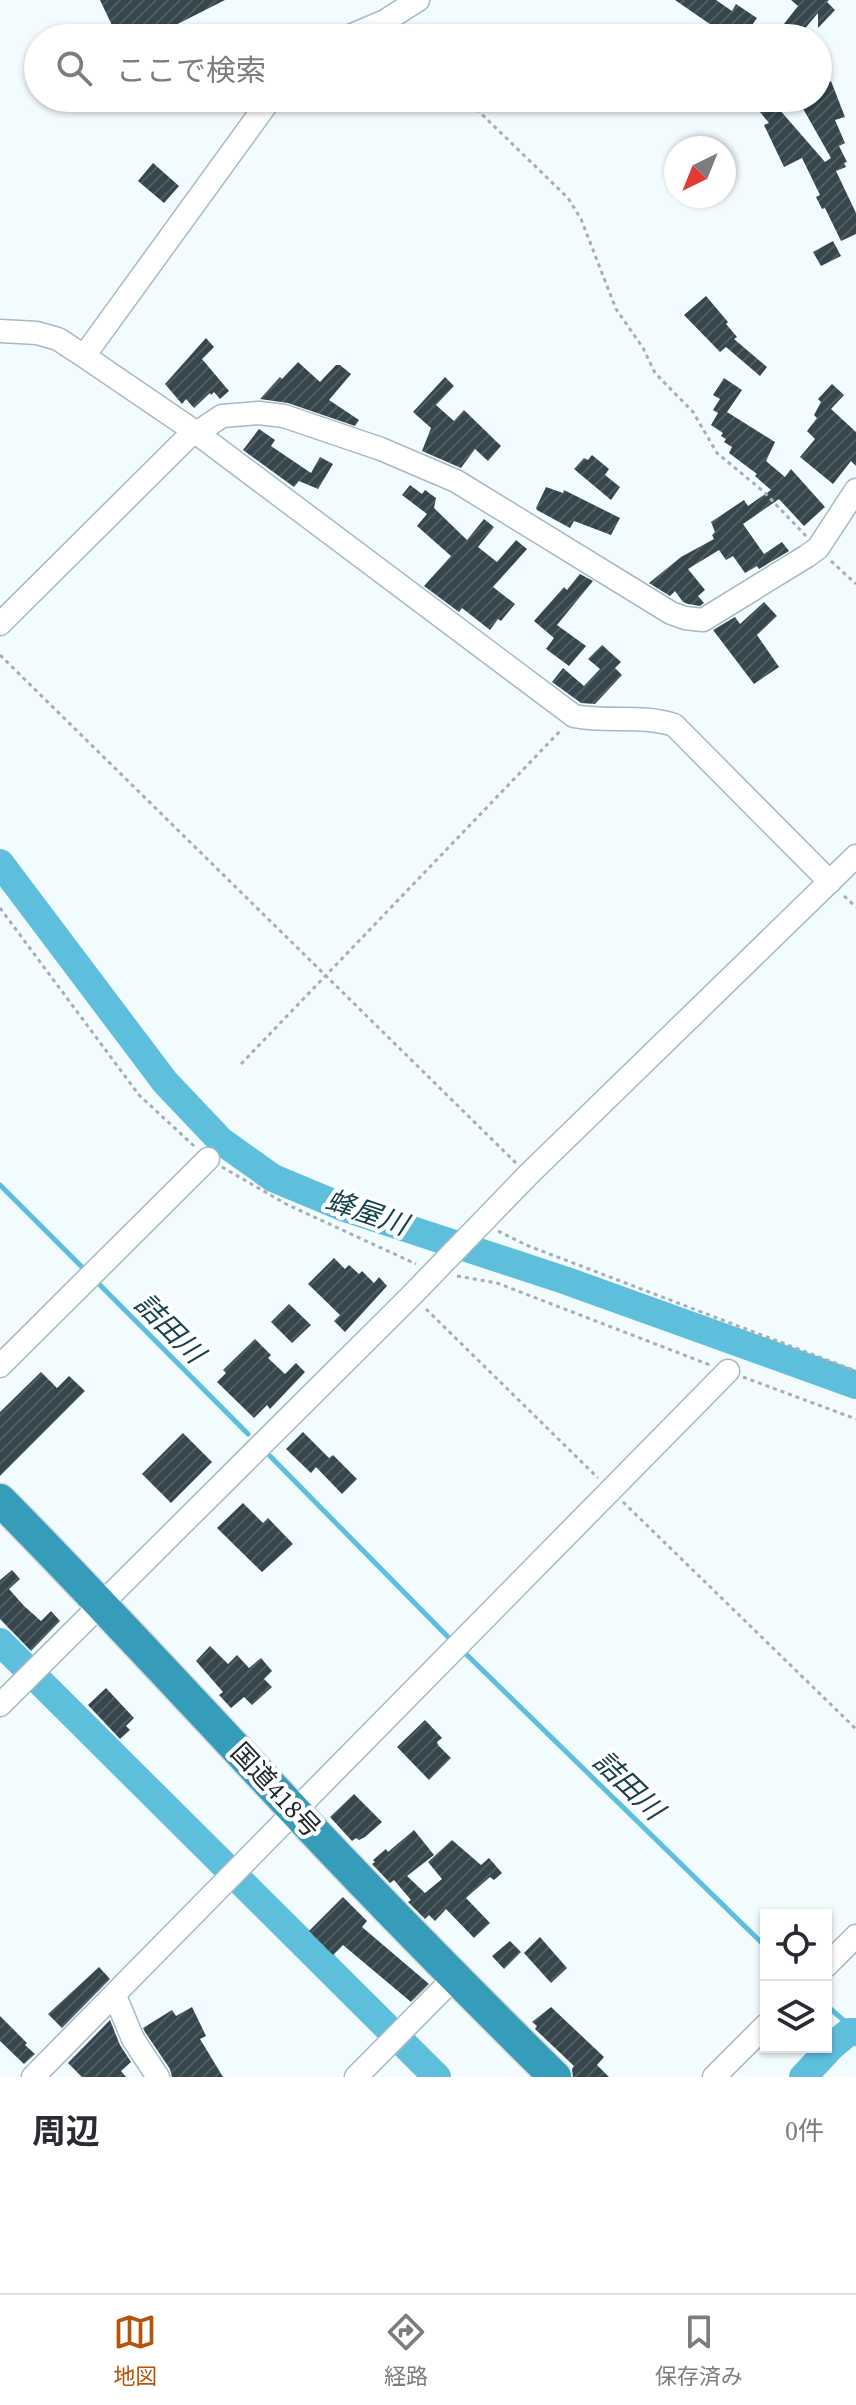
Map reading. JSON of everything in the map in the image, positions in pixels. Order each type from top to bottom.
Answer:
[{"type":"highway","name":"国道418号","points":[[0,1500],[102,1603],[294,1810],[555,2077]]},
{"type":"street","points":[[378,24],[418,0]]},
{"type":"street","points":[[84,356],[261,112]]},
{"type":"street","points":[[0,331],[37,333],[58,339],[84,356],[194,431],[574,716],[606,721],[652,718],[674,725],[830,882]]},
{"type":"street","points":[[0,624],[194,431],[201,430],[222,416],[259,413],[284,416],[381,449],[456,481],[671,613],[685,618],[703,620],[726,608],[818,548],[856,490]]},
{"type":"street","points":[[0,1705],[412,1295],[528,1175],[856,856]]},
{"type":"street","points":[[0,1366],[208,1159]]},
{"type":"street","points":[[33,2077],[728,1371]]},
{"type":"street","points":[[832,1960],[856,1936]]},
{"type":"street","points":[[356,2077],[455,1977]]},
{"type":"street","points":[[115,1996],[133,2039],[158,2077]]},
{"type":"street","points":[[714,2077],[760,2031]]},
{"type":"path","points":[[480,112],[568,198],[581,219],[616,309],[643,348],[655,373],[693,412],[717,453],[764,492],[856,584]]},
{"type":"path","points":[[0,655],[528,1175]]},
{"type":"path","points":[[241,1064],[574,716]]},
{"type":"path","points":[[0,908],[139,1095],[208,1159],[286,1204],[438,1267],[497,1283],[856,1419]]},
{"type":"path","points":[[479,1225],[856,1371]]},
{"type":"path","points":[[412,1295],[856,1729]]},
{"type":"building","points":[[100,0],[225,0],[178,24],[111,24]]},
{"type":"building","points":[[675,0],[716,0],[732,11],[736,4],[757,18],[753,24],[710,24]]},
{"type":"building","points":[[791,0],[829,0],[827,2],[835,10],[822,24],[818,24],[818,13],[809,24],[784,24],[798,6]]},
{"type":"building","points":[[832,84],[845,117],[835,120],[845,143],[839,146],[847,162],[844,163],[846,167],[836,171],[856,213],[856,234],[841,241],[816,197],[820,195],[802,158],[784,167],[764,125],[769,123],[760,112],[782,112],[825,162],[831,158],[805,112],[832,112]]},
{"type":"building","points":[[153,163],[179,186],[164,203],[138,181]]},
{"type":"building","points":[[833,241],[841,256],[821,266],[813,252]]},
{"type":"building","points":[[706,296],[728,322],[726,324],[737,337],[734,339],[767,367],[760,376],[726,347],[720,352],[684,315]]},
{"type":"building","points":[[206,338],[214,347],[202,359],[229,391],[220,399],[214,392],[210,393],[194,408],[186,399],[182,404],[165,384]]},
{"type":"building","points":[[298,362],[320,382],[336,365],[351,374],[329,400],[359,420],[355,426],[288,403],[260,399]]},
{"type":"building","points":[[445,377],[454,386],[436,405],[454,421],[464,410],[501,446],[488,461],[475,449],[461,468],[422,451],[431,428],[413,412]]},
{"type":"building","points":[[724,378],[742,390],[727,412],[775,442],[766,461],[785,477],[791,469],[825,507],[804,526],[779,499],[743,524],[764,554],[782,542],[789,551],[759,569],[757,566],[745,573],[733,556],[726,560],[719,550],[688,569],[705,590],[698,596],[704,603],[700,606],[683,602],[675,591],[670,596],[649,583],[681,557],[714,539],[711,522],[744,500],[748,506],[771,490],[755,476],[757,474],[729,453],[732,447],[724,442],[723,433],[711,425],[718,413],[713,410],[720,399],[713,395]]},
{"type":"building","points":[[832,384],[844,395],[831,409],[856,432],[856,466],[851,461],[833,484],[800,457],[815,439],[807,431],[817,418],[814,415],[821,402],[818,399]]},
{"type":"building","points":[[259,429],[275,440],[271,446],[311,473],[320,457],[333,464],[318,489],[299,481],[294,487],[243,450]]},
{"type":"building","points":[[592,455],[609,469],[605,475],[620,487],[611,500],[574,469],[584,458],[588,460]]},
{"type":"building","points":[[410,485],[422,494],[425,490],[436,498],[434,508],[467,540],[484,519],[494,527],[478,547],[497,562],[516,540],[527,549],[493,587],[515,604],[490,630],[462,608],[459,612],[424,586],[451,556],[417,526],[427,514],[402,495]]},
{"type":"building","points":[[546,487],[563,493],[564,490],[620,518],[611,535],[574,521],[570,528],[537,510]]},
{"type":"building","points":[[580,574],[593,581],[557,625],[586,646],[569,666],[546,649],[554,638],[534,621]]},
{"type":"building","points":[[764,602],[777,616],[757,635],[779,667],[754,684],[713,630],[735,617],[740,624]]},
{"type":"building","points":[[602,645],[621,662],[615,668],[622,675],[595,704],[581,703],[552,682],[563,668],[584,686],[600,669],[588,659]]},
{"type":"building","points":[[334,1258],[345,1269],[349,1265],[359,1274],[362,1271],[374,1283],[379,1277],[387,1286],[345,1332],[334,1321],[340,1315],[308,1284]]},
{"type":"building","points":[[289,1304],[311,1325],[292,1343],[271,1322]]},
{"type":"building","points":[[255,1339],[271,1355],[268,1358],[285,1374],[296,1363],[305,1372],[270,1409],[267,1405],[254,1418],[217,1382],[226,1373],[223,1370]]},
{"type":"building","points":[[41,1372],[57,1388],[69,1376],[85,1391],[0,1476],[0,1412]]},
{"type":"building","points":[[303,1432],[329,1458],[333,1455],[357,1479],[342,1494],[316,1467],[311,1473],[286,1449]]},
{"type":"building","points":[[183,1433],[212,1462],[171,1503],[142,1474]]},
{"type":"building","points":[[243,1503],[263,1523],[268,1518],[293,1544],[262,1572],[217,1528]]},
{"type":"building","points":[[12,1570],[20,1579],[9,1589],[24,1606],[41,1621],[51,1611],[60,1621],[31,1651],[0,1619],[0,1580]]},
{"type":"building","points":[[210,1646],[228,1664],[237,1655],[249,1668],[261,1658],[272,1671],[264,1679],[272,1687],[252,1705],[244,1697],[231,1708],[219,1695],[223,1692],[196,1661]]},
{"type":"building","points":[[106,1688],[134,1718],[126,1726],[130,1730],[120,1739],[88,1705]]},
{"type":"building","points":[[425,1720],[442,1738],[438,1745],[451,1758],[429,1780],[397,1747]]},
{"type":"building","points":[[354,1794],[382,1822],[365,1837],[352,1841],[330,1817]]},
{"type":"building","points":[[414,1830],[434,1855],[407,1876],[425,1893],[442,1879],[428,1862],[452,1840],[481,1865],[489,1858],[502,1873],[494,1880],[490,1877],[466,1898],[490,1923],[474,1938],[446,1909],[435,1921],[429,1915],[425,1919],[408,1902],[411,1900],[394,1880],[390,1883],[372,1864],[386,1849],[388,1852]]},
{"type":"building","points":[[343,1897],[367,1921],[362,1927],[429,1984],[411,2002],[343,1945],[333,1955],[309,1931]]},
{"type":"building","points":[[540,1937],[567,1968],[551,1983],[524,1953]]},
{"type":"building","points":[[510,1941],[521,1952],[504,1969],[492,1956]]},
{"type":"building","points":[[99,1967],[110,1979],[62,2028],[48,2014]]},
{"type":"building","points":[[192,2007],[206,2036],[200,2039],[223,2077],[172,2077],[143,2028],[172,2010],[176,2016]]},
{"type":"building","points":[[551,2007],[604,2057],[597,2065],[609,2077],[573,2077],[574,2066],[535,2029],[537,2026],[532,2022]]},
{"type":"building","points":[[0,2016],[35,2054],[24,2064],[0,2041]]},
{"type":"building","points":[[110,2020],[131,2062],[121,2071],[126,2077],[82,2077],[68,2063]]},
{"type":"waterway","name":"蜂屋川","points":[[0,863],[165,1082],[221,1141],[273,1178],[345,1208],[567,1281],[856,1385]]},
{"type":"waterway","name":"詰田川","points":[[0,1185],[85,1270]]},
{"type":"waterway","name":"詰田川","points":[[98,1283],[248,1434]]},
{"type":"waterway","name":"詰田川","points":[[270,1456],[451,1640]]},
{"type":"waterway","points":[[0,1642],[437,2077]]},
{"type":"waterway","name":"詰田川","points":[[464,1652],[760,1941]]},
{"type":"waterway","name":"詰田川","points":[[832,2010],[856,2031]]},
{"type":"waterway","points":[[803,2077],[832,2046],[849,2032],[856,2032]]}]
